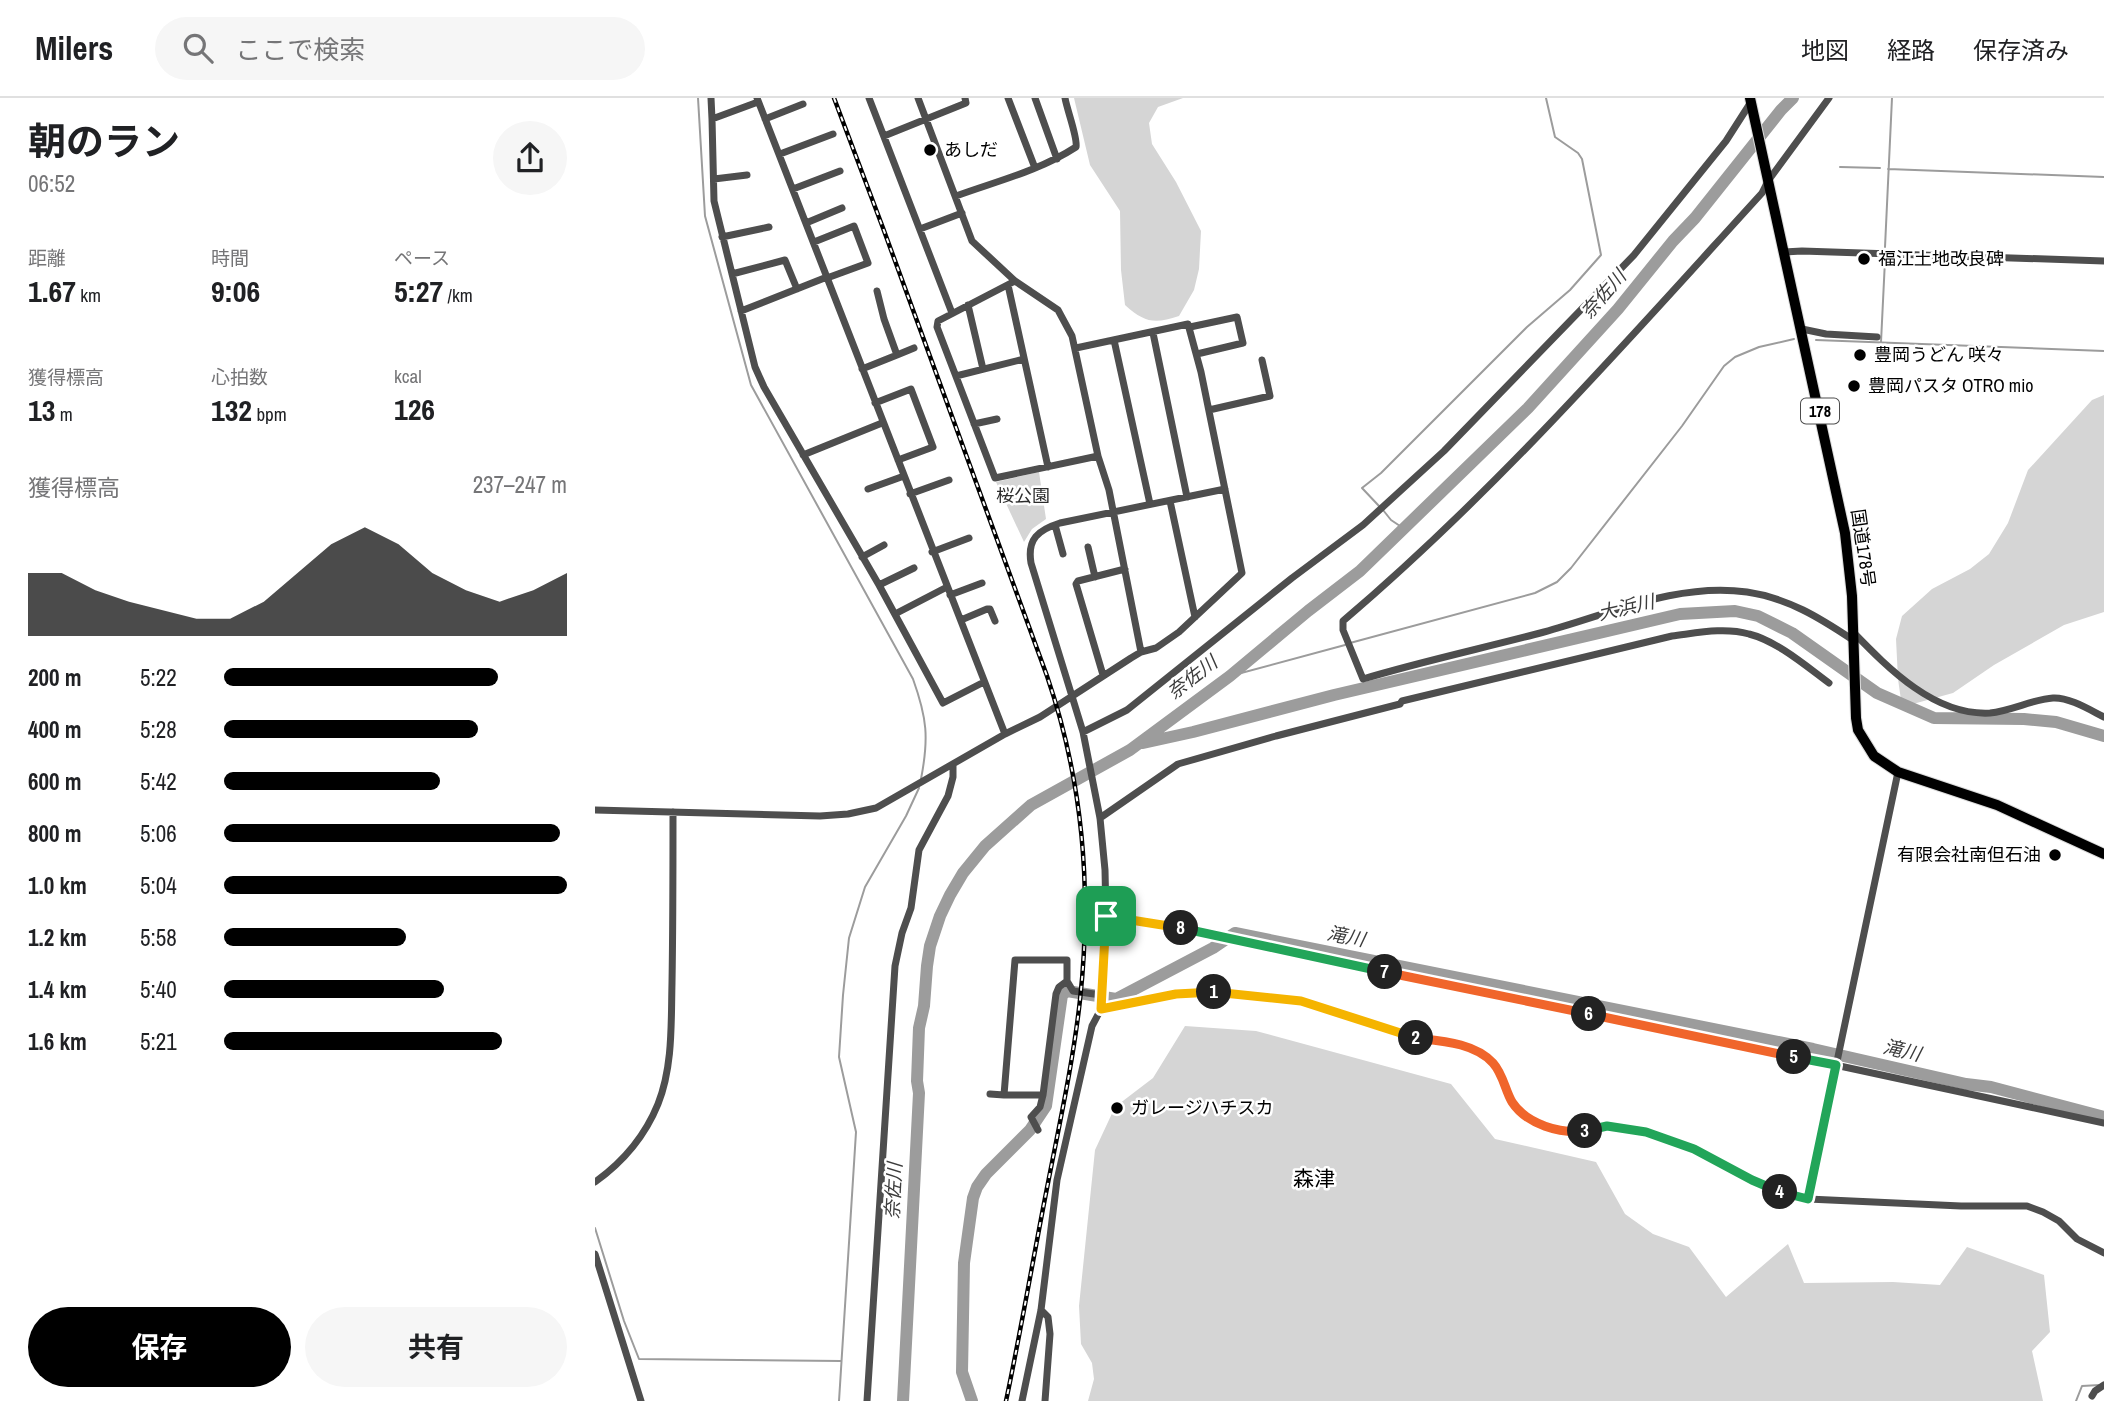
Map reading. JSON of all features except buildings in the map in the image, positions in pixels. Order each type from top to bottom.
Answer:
[{"type":"highway","name":"国道178号","points":[[1751,103],[1845,533],[1851,580],[1858,730],[1868,749],[1880,762],[1898,772],[1997,805],[2104,854]]},
{"type":"street","points":[[711,98],[714,201],[755,367],[764,387],[879,585],[943,703],[984,682]]},
{"type":"street","points":[[869,98],[952,313]]},
{"type":"street","points":[[918,98],[972,241],[1012,283],[1058,310],[1068,327],[1076,348],[1098,456],[1109,490],[1141,652]]},
{"type":"street","points":[[884,136],[966,103],[965,98]]},
{"type":"street","points":[[1008,98],[1035,169]]},
{"type":"street","points":[[1035,98],[1057,159]]},
{"type":"street","points":[[955,196],[1035,169],[1076,147],[1078,143],[1071,127],[1065,98]]},
{"type":"street","points":[[1829,98],[1767,177],[1762,193],[1574,399],[1411,561],[1343,621],[1343,630],[1363,679],[1665,597],[1705,590],[1745,592],[1776,598],[1812,614],[1949,708],[1975,713],[1992,712],[2054,698],[2071,702],[2104,717]]},
{"type":"street","points":[[712,119],[757,100],[1005,734]]},
{"type":"street","points":[[1083,732],[1127,710],[1363,524],[1444,452],[1634,255],[1726,141],[1751,103]]},
{"type":"street","points":[[765,119],[803,104]]},
{"type":"street","points":[[779,154],[833,134]]},
{"type":"street","points":[[793,189],[840,171]]},
{"type":"street","points":[[714,179],[747,175]]},
{"type":"street","points":[[806,223],[842,208]]},
{"type":"street","points":[[921,229],[962,213]]},
{"type":"street","points":[[741,311],[868,263],[854,226],[814,242]]},
{"type":"street","points":[[722,237],[769,227]]},
{"type":"street","points":[[1784,252],[2104,261]]},
{"type":"street","points":[[732,274],[785,260],[797,289]]},
{"type":"street","points":[[1012,283],[938,321],[937,327],[995,478],[1098,456]]},
{"type":"street","points":[[1012,283],[1024,359],[1048,467]]},
{"type":"street","points":[[877,291],[897,355]]},
{"type":"street","points":[[968,304],[983,369]]},
{"type":"street","points":[[1076,348],[1188,324],[1190,327],[1237,317],[1243,344],[1197,354]]},
{"type":"street","points":[[595,810],[820,817],[876,808],[1073,697],[1141,652],[1156,648],[1172,638],[1241,573],[1190,327]]},
{"type":"street","points":[[1802,329],[1826,334],[1877,337]]},
{"type":"street","points":[[1153,333],[1187,497]]},
{"type":"street","points":[[1114,340],[1150,504]]},
{"type":"street","points":[[862,369],[914,348]]},
{"type":"street","points":[[956,376],[1024,359]]},
{"type":"street","points":[[1209,410],[1270,396],[1262,360]]},
{"type":"street","points":[[875,403],[911,389],[933,447],[898,460]]},
{"type":"street","points":[[974,424],[997,419]]},
{"type":"street","points":[[803,454],[882,423]]},
{"type":"street","points":[[868,489],[904,476]]},
{"type":"street","points":[[910,494],[949,480]]},
{"type":"street","points":[[1022,1401],[1041,1310],[1057,1180],[1092,1026],[1101,1009],[1106,916],[1100,818],[1083,732],[1046,614],[1029,552],[1031,543],[1037,535],[1055,525],[1225,489]]},
{"type":"street","points":[[1170,501],[1195,617]]},
{"type":"street","points":[[1055,525],[1063,554]]},
{"type":"street","points":[[932,551],[969,538]]},
{"type":"street","points":[[862,557],[884,545]]},
{"type":"street","points":[[1088,547],[1094,577]]},
{"type":"street","points":[[879,585],[914,568]]},
{"type":"street","points":[[1103,675],[1076,584],[1077,581],[1125,569]]},
{"type":"street","points":[[895,614],[948,591],[982,583]]},
{"type":"street","points":[[961,620],[990,609],[995,621]]},
{"type":"street","points":[[1100,818],[1178,764],[1400,704],[1402,701],[1672,636],[1707,631],[1748,633],[1790,654],[1829,683]]},
{"type":"street","points":[[867,1401],[895,966],[911,908],[919,850],[948,796],[953,765]]},
{"type":"street","points":[[1808,1199],[1898,772]]},
{"type":"street","points":[[595,1182],[631,1151],[641,1137],[658,1105],[666,1078],[671,1040],[673,812]]},
{"type":"street","points":[[1106,916],[1170,925],[2104,1124]]},
{"type":"street","points":[[1004,1094],[1015,960],[1067,960],[1067,981],[1073,990],[1101,995]]},
{"type":"street","points":[[1038,1130],[1031,1117],[1040,1107],[1043,1095],[1056,994],[1059,987],[1067,981]]},
{"type":"street","points":[[1101,1009],[1165,996],[1206,992],[1301,1001],[1414,1037],[1470,1048],[1495,1065],[1513,1104],[1520,1112],[1561,1132],[1591,1131],[1607,1126],[1646,1132],[1694,1149],[1782,1193],[1808,1199],[1961,1206],[2027,1206],[2059,1221],[2077,1239],[2104,1253]]},
{"type":"street","points":[[989,1094],[1043,1095]]},
{"type":"street","points":[[595,1254],[641,1401]]},
{"type":"street","points":[[1041,1310],[1048,1317],[1049,1334],[1045,1401]]},
{"type":"street","points":[[1031,1358],[1048,1362]]},
{"type":"street","points":[[2092,1396],[2104,1385]]},
{"type":"green space","points":[[1074,98],[1183,98],[1158,107],[1149,123],[1152,144],[1176,182],[1201,231],[1199,269],[1194,290],[1179,316],[1150,320],[1125,305],[1121,270],[1120,211],[1090,165]]},
{"type":"green space","points":[[2104,395],[2104,612],[2064,625],[1994,665],[1953,693],[1902,707],[1896,639],[1902,616],[1932,589],[1970,569],[1989,554],[2008,523],[2028,470],[2092,400]]},
{"type":"green space","name":"桜公園","points":[[1039,472],[1046,519],[1032,529],[1024,542],[996,482]]},
{"type":"green space","points":[[1185,1026],[1256,1031],[1451,1084],[1495,1139],[1596,1162],[1625,1214],[1653,1234],[1689,1247],[1726,1297],[1788,1244],[1804,1283],[1893,1282],[1940,1285],[1967,1247],[2044,1275],[2050,1332],[2032,1351],[2043,1401],[1088,1401],[1094,1379],[1092,1363],[1081,1344],[1079,1306],[1095,1150],[1115,1107],[1153,1078]]},
{"type":"waterway","points":[[698,98],[705,216],[751,385],[913,679],[925,728],[921,779]]},
{"type":"waterway","points":[[1379,506],[1362,488],[1381,473],[1527,327],[1570,290],[1601,255],[1582,159],[1578,153],[1555,137],[1546,98]]},
{"type":"waterway","name":"奈佐川","points":[[903,1401],[919,1093],[919,1028],[930,946],[940,916],[963,873],[985,846],[1031,805],[1130,750],[1230,676],[1360,571],[1528,408],[1618,309],[1793,98]]},
{"type":"waterway","points":[[1885,247],[1892,98]]},
{"type":"waterway","points":[[1840,167],[1880,168]]},
{"type":"waterway","points":[[1888,169],[2104,177]]},
{"type":"waterway","points":[[1881,342],[1885,260]]},
{"type":"waterway","points":[[1350,643],[1535,593],[1557,582],[1571,568],[1682,426],[1724,366],[1735,357],[1759,347],[1794,339]]},
{"type":"waterway","points":[[1816,340],[2104,351]]},
{"type":"waterway","points":[[1383,510],[1403,528]]},
{"type":"waterway","name":"大浜川","points":[[1143,743],[1680,614],[1735,611],[1758,616],[1792,633],[1877,693],[1934,718],[2056,722],[2104,736]]},
{"type":"waterway","points":[[1230,676],[1345,645]]},
{"type":"waterway","points":[[839,1401],[856,1132],[839,1057],[849,938],[865,887],[919,788]]},
{"type":"waterway","name":"滝川","points":[[972,1401],[962,1372],[964,1263],[973,1198],[986,1174],[1030,1130],[1046,1106],[1062,995],[1067,991],[1116,999],[1213,948],[1235,933],[1813,1049],[1966,1084],[1991,1087],[2104,1117]]},
{"type":"waterway","points":[[595,1228],[624,1321],[639,1359],[841,1361]]},
{"type":"waterway","name":"滝川","points":[[2076,1401],[2082,1386],[2100,1385]]},
{"type":"railway","points":[[834,98],[1047,676],[1069,755],[1076,796],[1085,918],[1080,1000],[1074,1047],[1006,1401]]},
{"type":"place","name":"あしだ","points":[[930,150]]},
{"type":"place","name":"福江土地改良碑","points":[[1864,259]]},
{"type":"place","name":"豊岡うどん 咲々","points":[[1860,355]]},
{"type":"place","name":"豊岡パスタ OTRO mio","points":[[1854,386]]},
{"type":"place","name":"有限会社南但石油","points":[[2055,855]]},
{"type":"place","name":"ガレージハチスカ","points":[[1117,1108]]},
{"type":"district","name":"森津","points":[[1314,1179]]},
{"type":"route","points":[[1106,916],[1170,925],[1836,1065],[1808,1199],[1782,1193],[1694,1149],[1646,1132],[1607,1126],[1591,1131],[1561,1132],[1520,1112],[1513,1104],[1495,1065],[1470,1048],[1414,1037],[1301,1001],[1206,992],[1176,994],[1101,1009],[1106,916]]}]
